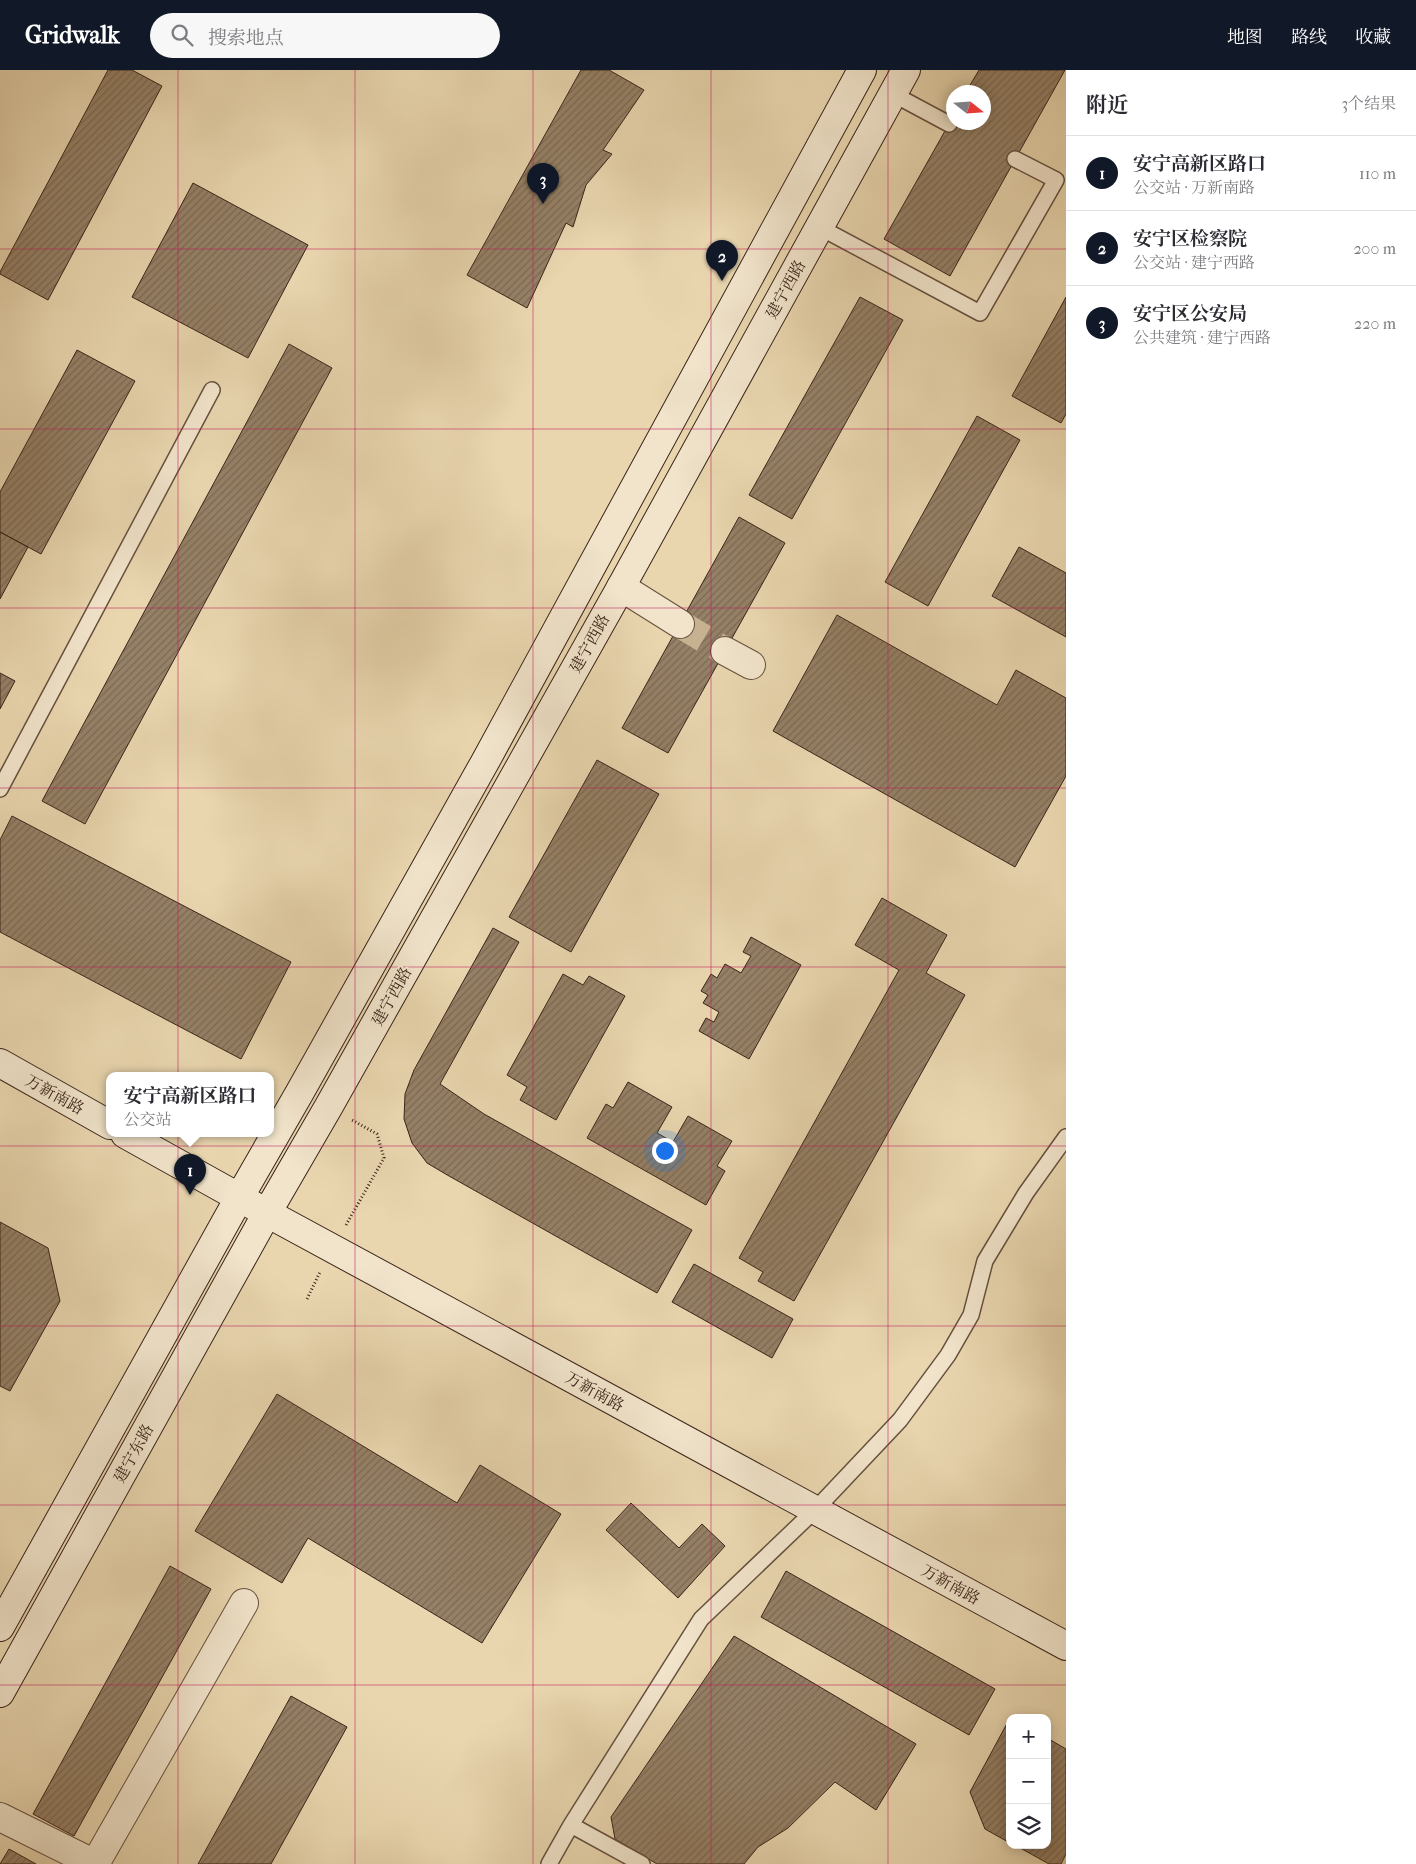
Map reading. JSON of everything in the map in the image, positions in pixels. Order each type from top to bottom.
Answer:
[{"type":"main road","name":"建宁西路","points":[[274,1136],[480,771],[862,70]]},
{"type":"main road","name":"建宁西路","points":[[266,1213],[329,1106],[621,587],[906,70]]},
{"type":"main road","points":[[621,587],[680,624]]},
{"type":"main road","points":[[725,651],[752,665]]},
{"type":"main road","name":"万新南路","points":[[0,1063],[106,1123]]},
{"type":"main road","name":"万新南路","points":[[130,1137],[238,1198],[1066,1646]]},
{"type":"main road","name":"建宁西路","points":[[238,1198],[274,1137]]},
{"type":"main road","name":"建宁东路","points":[[0,1627],[238,1198]]},
{"type":"main road","name":"建宁东路","points":[[0,1693],[266,1213]]},
{"type":"main road","points":[[0,1817],[95,1864],[244,1604]]},
{"type":"lane","points":[[893,94],[946,122]]},
{"type":"lane","points":[[819,227],[980,313],[1056,180],[1015,159]]},
{"type":"lane","points":[[0,789],[212,390]]},
{"type":"lane","points":[[549,1864],[571,1825],[701,1619],[815,1510],[900,1420],[948,1355],[971,1315],[986,1261],[1026,1194],[1066,1137]]},
{"type":"lane","points":[[571,1825],[642,1864]]},
{"type":"path","points":[[307,1299],[333,1248],[384,1158],[377,1134],[329,1106]]},
{"type":"building","points":[[108,70],[132,70],[162,86],[48,300],[0,274],[0,272]]},
{"type":"building","points":[[581,70],[609,70],[644,90],[603,150],[612,154],[586,185],[573,227],[566,223],[527,308],[467,275]]},
{"type":"building","points":[[979,70],[1065,70],[950,276],[884,239],[946,129],[991,130],[991,85],[970,85]]},
{"type":"building","points":[[193,183],[308,245],[248,358],[132,297]]},
{"type":"building","points":[[860,297],[903,320],[792,519],[749,495]]},
{"type":"building","points":[[1066,297],[1066,414],[1061,423],[1012,396]]},
{"type":"building","points":[[289,344],[332,368],[85,824],[42,801]]},
{"type":"building","points":[[77,350],[135,381],[41,554],[0,532],[0,492]]},
{"type":"building","points":[[977,416],[1020,440],[928,606],[885,582]]},
{"type":"building","points":[[739,517],[785,543],[668,753],[622,728]]},
{"type":"building","points":[[0,532],[28,547],[0,599]]},
{"type":"building","points":[[1019,547],[1066,573],[1066,637],[992,596]]},
{"type":"building","points":[[837,615],[997,705],[1016,670],[1066,698],[1066,776],[1015,867],[773,731]]},
{"type":"building","points":[[0,673],[15,681],[0,709]]},
{"type":"building","points":[[597,760],[659,794],[571,952],[509,917]]},
{"type":"building","points":[[12,816],[291,962],[241,1059],[0,932],[0,840]]},
{"type":"building","points":[[882,898],[947,935],[926,973],[965,995],[794,1301],[758,1281],[763,1272],[739,1258],[899,970],[855,945]]},
{"type":"building","points":[[493,928],[519,942],[440,1084],[484,1114],[692,1230],[657,1293],[427,1163],[412,1143],[404,1119],[405,1094],[414,1070]]},
{"type":"building","points":[[751,937],[801,965],[749,1059],[699,1031],[706,1018],[714,1022],[719,1012],[703,1003],[708,995],[701,991],[711,974],[717,978],[725,964],[741,973],[751,956],[743,952]]},
{"type":"building","points":[[563,974],[583,985],[589,976],[625,996],[556,1120],[520,1100],[527,1087],[507,1075]]},
{"type":"building","points":[[628,1082],[672,1107],[657,1133],[673,1142],[688,1116],[732,1141],[717,1166],[725,1171],[706,1205],[587,1138],[606,1104],[613,1108]]},
{"type":"building","points":[[0,1222],[48,1248],[60,1301],[10,1391],[0,1386]]},
{"type":"building","points":[[694,1264],[793,1319],[772,1358],[672,1302]]},
{"type":"building","points":[[277,1394],[457,1503],[480,1465],[561,1514],[482,1643],[308,1538],[282,1583],[195,1531]]},
{"type":"building","points":[[631,1503],[679,1548],[702,1524],[725,1546],[678,1598],[606,1530]]},
{"type":"building","points":[[170,1566],[211,1589],[74,1836],[33,1814]]},
{"type":"building","points":[[786,1571],[995,1689],[969,1735],[761,1617]]},
{"type":"building","points":[[734,1636],[916,1744],[876,1810],[835,1782],[788,1828],[758,1847],[744,1864],[657,1864],[615,1839],[611,1817]]},
{"type":"building","points":[[291,1696],[347,1727],[271,1864],[198,1864]]},
{"type":"building","points":[[1006,1725],[1006,1841],[985,1829],[970,1792]]},
{"type":"building","points":[[1051,1740],[1066,1749],[1066,1854],[1061,1864],[1049,1864],[1022,1849],[1051,1849]]},
{"type":"building","points":[[9,1849],[36,1864],[0,1864]]},
{"type":"tunnel","points":[[680,624],[725,651]]},
{"type":"place","name":"安宁区公安局","points":[[543,204]]},
{"type":"place","name":"安宁区检察院","points":[[722,281]]},
{"type":"place","name":"安宁高新区路口","points":[[190,1195]]}]
